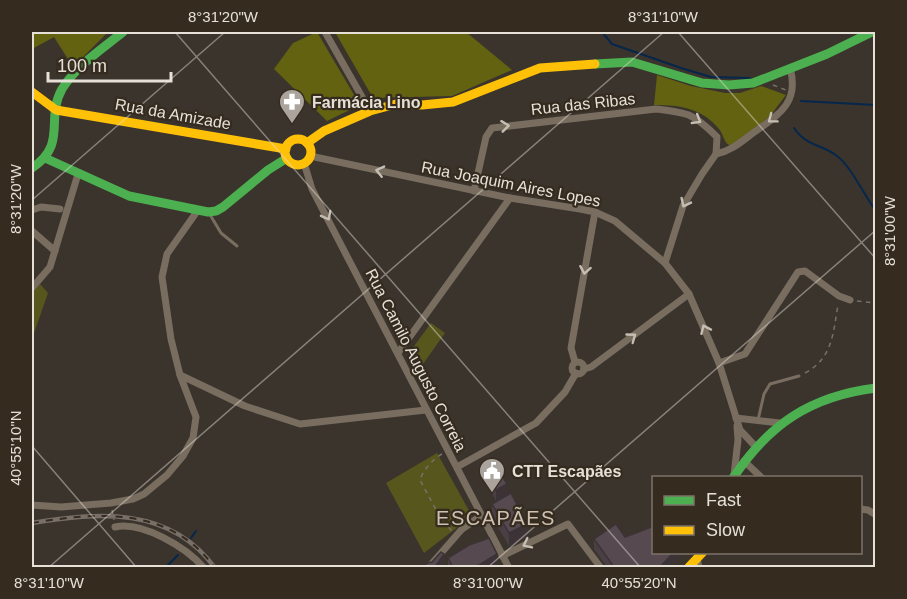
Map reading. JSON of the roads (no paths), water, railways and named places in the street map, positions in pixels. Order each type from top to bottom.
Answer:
[{"type":"street","points":[[32,168],[45,159],[55,136],[56,110],[67,82],[123,32]]},
{"type":"street","points":[[325,32],[370,111]]},
{"type":"street","points":[[307,143],[324,131],[370,111],[396,104],[422,105],[453,102],[540,68],[632,62],[702,83],[729,85],[753,83],[827,54],[872,32]]},
{"type":"street","points":[[664,263],[682,206],[702,174],[716,154],[728,152],[781,112],[792,93],[793,79],[790,68]]},
{"type":"street","points":[[32,92],[56,110]]},
{"type":"street","name":"Rua das Ribas","points":[[474,191],[486,137],[492,128],[656,109],[682,112],[700,119],[717,137],[716,154]]},
{"type":"street","name":"Rua da Amizade","points":[[56,110],[286,154]]},
{"type":"street","points":[[45,159],[129,196],[208,212],[223,207],[268,170],[286,154],[289,142],[297,139],[307,143],[310,149],[307,160],[293,163],[286,154]]},
{"type":"street","name":"Rua Joaquim Aires Lopes","points":[[307,160],[595,212],[615,221],[664,263],[689,294],[719,363],[736,418]]},
{"type":"street","name":"Rua Camilo Augusto Correia","points":[[307,160],[312,189],[509,567]]},
{"type":"street","points":[[32,288],[50,267],[78,174]]},
{"type":"street","points":[[398,352],[510,198]]},
{"type":"street","points":[[32,210],[41,207],[60,209]]},
{"type":"street","points":[[32,505],[61,507],[133,499],[144,494],[167,475],[183,456],[193,438],[196,417],[180,375],[171,339],[162,277],[167,254],[198,210]]},
{"type":"street","points":[[576,373],[572,367],[575,362],[571,348],[595,212]]},
{"type":"street","points":[[32,231],[55,251]]},
{"type":"street","points":[[719,363],[745,354],[798,272],[805,271],[839,296],[850,300]]},
{"type":"street","points":[[576,373],[580,374],[584,369],[591,367],[689,294]]},
{"type":"street","points":[[575,362],[583,363],[584,369]]},
{"type":"street","points":[[457,467],[536,423],[565,392],[576,373]]},
{"type":"street","points":[[180,375],[245,406],[300,424],[426,410]]},
{"type":"street","points":[[734,476],[756,447],[780,423],[810,405],[836,394],[876,388]]},
{"type":"street","points":[[736,418],[780,423]]},
{"type":"street","points":[[736,418],[741,430],[756,447]]},
{"type":"street","points":[[733,476],[738,440],[736,418]]},
{"type":"street","points":[[744,461],[761,476]]},
{"type":"street","points":[[862,509],[876,515]]},
{"type":"street","points":[[429,567],[462,529],[482,516]]},
{"type":"street","points":[[115,527],[126,524],[159,536],[177,545],[204,567]]},
{"type":"street","points":[[502,556],[568,524],[601,567]]},
{"type":"street","points":[[688,567],[700,559]]},
{"type":"lane","points":[[208,212],[221,233],[237,246]]},
{"type":"lane","points":[[757,422],[761,401],[770,384],[799,376]]},
{"type":"waterway","points":[[602,32],[612,44],[681,68],[711,77],[750,78]]},
{"type":"waterway","points":[[801,101],[876,105]]},
{"type":"waterway","points":[[794,128],[804,139],[831,152],[842,161],[876,211]]},
{"type":"waterway","points":[[191,538],[196,531]]},
{"type":"waterway","points":[[166,567],[178,555]]},
{"type":"railway","points":[[32,523],[82,517],[131,518],[177,533],[197,548],[215,568]]},
{"type":"place","name":"Farmácia Lino","points":[[292,125]]},
{"type":"place","name":"CTT Escapães","points":[[492,494]]},
{"type":"district","name":"ESCAPÃES","points":[[496,518]]}]
